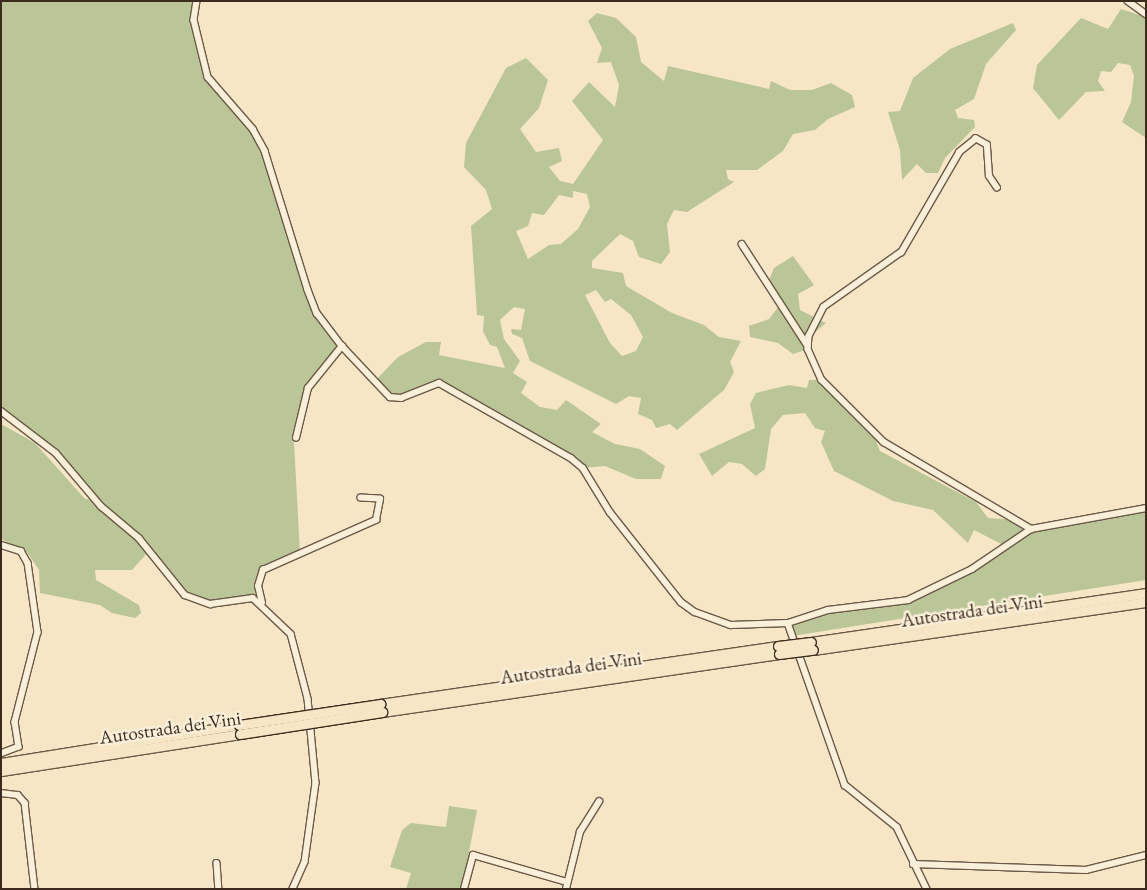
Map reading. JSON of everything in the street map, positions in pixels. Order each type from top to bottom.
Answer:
[{"type":"highway","name":"Autostrada dei Vini","points":[[812,646],[1146,593]]},
{"type":"highway","name":"Autostrada dei Vini","points":[[1,771],[381,708],[779,650],[1146,602]]},
{"type":"highway","name":"Autostrada dei Vini","points":[[1,763],[240,730]]},
{"type":"street","points":[[197,1],[194,20],[208,77],[253,130],[265,151],[308,290],[317,313],[342,346],[390,397],[401,398],[439,383],[571,458],[583,468],[610,512],[681,602],[695,612],[731,624],[788,623],[828,610],[908,600],[972,569],[1031,529],[1146,508]]},
{"type":"street","points":[[1128,1],[1146,14]]},
{"type":"street","points":[[808,346],[824,307],[911,241],[960,152],[976,138],[987,145],[989,176],[997,188]]},
{"type":"street","points":[[742,244],[808,346],[822,380],[884,442],[1031,529]]},
{"type":"street","points":[[296,438],[308,388],[342,346]]},
{"type":"street","points":[[1,411],[56,453],[101,506],[139,538],[185,595],[210,604],[244,598],[262,603]]},
{"type":"street","points":[[293,889],[305,862],[315,756],[296,644],[262,603],[258,586],[263,570],[376,520],[380,499],[361,498]]},
{"type":"street","points":[[1,545],[21,551],[28,563],[38,632],[15,722],[19,747],[1,754]]},
{"type":"street","points":[[788,623],[845,785],[897,827],[913,864],[927,889]]},
{"type":"street","points":[[1,793],[18,795],[25,803],[35,889]]},
{"type":"street","points":[[566,889],[580,832],[599,802]]},
{"type":"street","points":[[464,889],[473,855],[567,882]]},
{"type":"street","points":[[913,864],[1086,870],[1146,855]]},
{"type":"street","points":[[216,863],[219,889]]},
{"type":"green space","points":[[1,1],[197,1],[194,20],[208,77],[253,129],[265,151],[317,313],[342,346],[308,388],[294,442],[300,554],[262,569],[253,598],[210,604],[185,595],[148,552],[132,570],[95,570],[96,580],[139,605],[141,613],[135,618],[112,613],[100,605],[40,593],[39,570],[27,552],[1,539],[1,424],[35,443],[85,499],[96,500],[56,453],[1,411]]},
{"type":"green space","points":[[1121,9],[1146,17],[1146,138],[1122,122],[1131,102],[1134,76],[1130,65],[1118,63],[1111,72],[1101,71],[1098,81],[1105,91],[1086,92],[1059,120],[1033,88],[1037,65],[1081,18],[1108,29]]},
{"type":"green space","points":[[597,13],[616,18],[636,37],[641,62],[664,81],[668,66],[769,89],[771,81],[790,90],[812,90],[831,83],[852,95],[855,107],[828,119],[815,130],[793,134],[783,151],[757,170],[726,170],[728,179],[734,182],[687,212],[674,210],[667,224],[670,252],[661,264],[639,257],[633,241],[620,234],[592,261],[592,268],[623,273],[626,286],[672,313],[704,325],[719,337],[741,341],[730,362],[734,372],[724,390],[677,430],[670,424],[656,428],[652,420],[638,414],[641,398],[629,396],[616,404],[530,361],[522,338],[512,334],[511,329],[521,330],[525,309],[514,307],[500,320],[504,339],[520,361],[513,373],[527,382],[521,393],[540,407],[557,410],[566,400],[601,424],[592,432],[615,444],[640,449],[665,466],[661,479],[636,479],[605,466],[583,468],[439,383],[401,398],[390,397],[374,382],[398,357],[426,342],[441,342],[439,355],[505,368],[497,347],[490,345],[483,331],[484,316],[477,315],[471,226],[492,209],[486,190],[464,167],[466,143],[506,68],[526,58],[548,80],[539,108],[520,129],[536,152],[559,148],[562,161],[549,167],[560,181],[573,184],[603,140],[572,101],[589,82],[615,107],[619,85],[611,62],[597,63],[602,48],[588,21]],"holes":[[[573,191],[587,194],[590,207],[578,229],[561,244],[549,245],[528,259],[516,231],[528,226],[532,213],[544,215],[559,195],[573,198]],[[596,290],[605,302],[611,299],[631,315],[643,337],[636,351],[622,356],[610,343],[585,295]]]},
{"type":"green space","points":[[1013,23],[1016,30],[986,64],[974,99],[955,110],[958,118],[974,120],[975,127],[945,158],[938,173],[926,173],[917,164],[902,180],[900,150],[888,112],[900,111],[913,78],[950,49]]},
{"type":"green space","points":[[793,256],[814,285],[798,294],[800,310],[826,323],[808,338],[808,349],[793,354],[778,343],[750,337],[749,326],[769,319],[779,306],[769,280],[774,268]]},
{"type":"green space","points":[[809,380],[822,380],[873,433],[880,451],[976,502],[988,518],[1016,520],[1031,529],[1146,508],[1146,580],[792,636],[788,623],[828,610],[908,600],[972,569],[1005,546],[974,530],[968,543],[933,510],[893,501],[834,471],[821,442],[825,431],[815,428],[805,413],[783,415],[771,429],[765,469],[756,476],[742,464],[729,462],[712,476],[699,454],[755,428],[750,404],[756,393],[789,385],[807,388]]},
{"type":"green space","points":[[449,806],[477,810],[462,889],[406,889],[411,873],[390,867],[402,830],[411,823],[446,827]]}]
